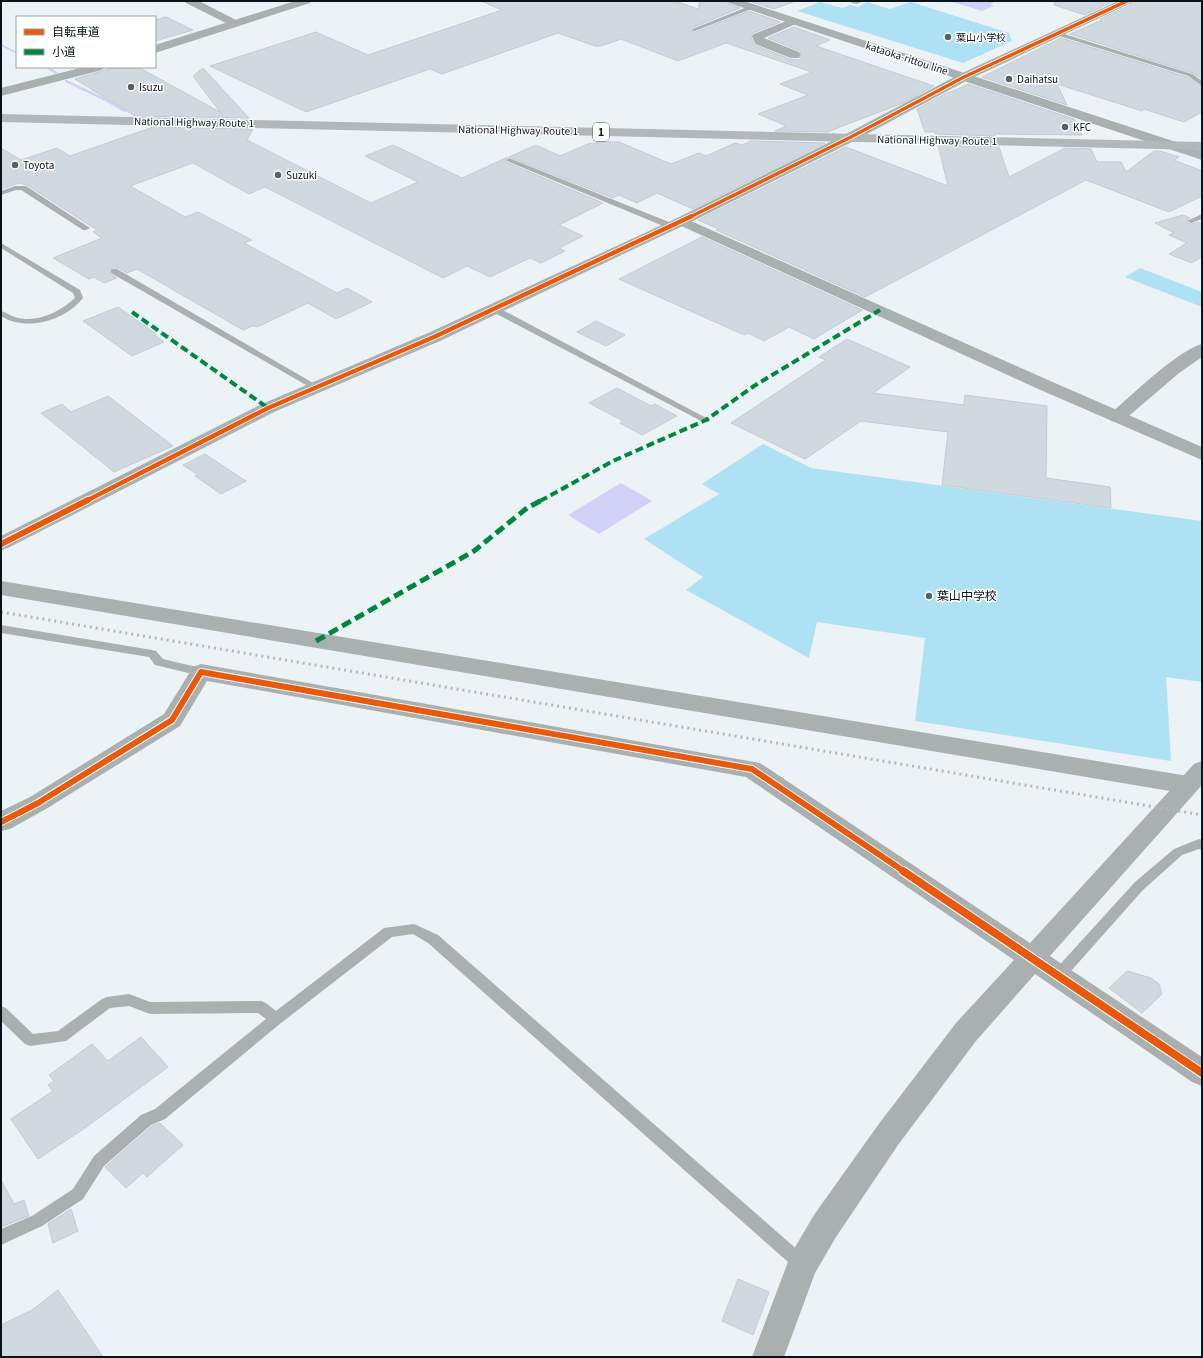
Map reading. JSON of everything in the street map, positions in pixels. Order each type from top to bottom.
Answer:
[{"type":"highway","name":"National Highway Route 1","points":[[1,118],[1202,146]]},
{"type":"main road","points":[[1172,145],[1202,156]]},
{"type":"street","points":[[190,1],[234,23]]},
{"type":"street","points":[[156,49],[306,1]]},
{"type":"street","name":"kataoka-rittou line","points":[[733,1],[1172,145]]},
{"type":"street","points":[[1,544],[268,408],[434,337],[676,223],[850,138],[964,77],[1127,1]]},
{"type":"street","points":[[794,21],[758,36],[759,41],[794,55]]},
{"type":"street","points":[[1,92],[94,68]]},
{"type":"street","points":[[676,223],[1202,454]]},
{"type":"street","points":[[1117,417],[1173,369],[1202,349]]},
{"type":"street","points":[[1,588],[1195,777]]},
{"type":"street","points":[[1,822],[38,803],[172,720],[201,672],[752,769],[1202,1073]]},
{"type":"street","points":[[768,1357],[802,1265],[825,1226],[888,1135],[966,1032],[1168,810],[1195,777]]},
{"type":"lane","points":[[693,30],[752,7]]},
{"type":"lane","points":[[1058,34],[1190,75],[1202,84]]},
{"type":"lane","points":[[509,160],[676,223]]},
{"type":"lane","points":[[1,193],[15,188],[23,188],[86,228]]},
{"type":"lane","points":[[1191,221],[1202,216]]},
{"type":"lane","points":[[1,245],[77,292],[79,298],[70,307],[44,318],[35,320],[14,320],[1,312]]},
{"type":"lane","points":[[114,271],[316,387]]},
{"type":"lane","points":[[494,308],[706,420]]},
{"type":"lane","points":[[1,629],[152,654],[159,662],[201,672]]},
{"type":"lane","points":[[1058,976],[1138,886],[1178,852],[1199,844],[1202,845]]},
{"type":"lane","points":[[1,1237],[37,1221],[78,1194],[99,1162],[146,1120],[160,1114],[276,1019],[390,932],[414,929],[433,939],[802,1265]]},
{"type":"lane","points":[[1,1012],[30,1040],[61,1037],[107,1003],[129,1000],[150,1008],[261,1008],[276,1019]]},
{"type":"shaded area","points":[[949,1],[993,1],[994,2],[990,5],[994,6],[982,11]]},
{"type":"shaded area","points":[[820,2],[842,8],[850,5],[858,7],[867,2],[890,9],[911,2],[1009,33],[1012,41],[963,63],[797,11]]},
{"type":"shaded area","points":[[1140,268],[1202,292],[1202,307],[1125,277]]},
{"type":"shaded area","points":[[763,444],[811,468],[1202,521],[1202,682],[1166,677],[1171,761],[915,721],[925,638],[817,622],[809,658],[686,590],[703,577],[644,539],[719,494],[702,484]]},
{"type":"shaded area","points":[[621,483],[652,501],[599,534],[568,515]]},
{"type":"building","points":[[481,1],[675,1],[698,9],[700,1],[726,1],[729,4],[740,8],[689,29],[689,31],[696,32],[749,11],[780,22],[753,33],[751,37],[754,45],[790,59],[799,60],[802,56],[800,51],[768,38],[794,27],[830,40],[816,46],[934,86],[903,103],[827,132],[775,131],[786,126],[758,114],[808,95],[780,84],[812,72],[726,43],[678,61],[621,39],[601,46],[595,46],[558,33],[442,74],[430,69],[306,112],[210,66],[316,32],[368,55],[502,10]]},
{"type":"building","points":[[749,1],[793,1],[793,2],[774,9]]},
{"type":"building","points":[[1055,1],[1114,1],[1085,15],[1054,5]]},
{"type":"building","points":[[1134,1],[1202,1],[1202,79],[1192,73],[1070,34],[1102,20],[1100,19],[1132,4]]},
{"type":"building","points":[[166,17],[193,30],[156,41],[156,20]]},
{"type":"building","points":[[1061,38],[1187,77],[1202,87],[1202,112],[1184,122],[1144,109],[1142,111],[1057,84],[1067,105],[982,77]]},
{"type":"building","points":[[112,68],[140,68],[220,112],[193,76],[203,68],[249,118],[135,116],[75,79]]},
{"type":"building","points":[[968,84],[1074,119],[1082,135],[995,134],[995,136],[935,134],[935,132],[925,132],[917,109]]},
{"type":"building","points":[[153,127],[253,129],[247,140],[371,203],[418,182],[365,156],[393,145],[462,178],[508,157],[505,160],[506,162],[603,203],[559,225],[583,236],[559,248],[565,251],[541,263],[530,258],[490,277],[467,266],[443,278],[265,187],[249,194],[193,163],[130,186],[185,217],[198,212],[252,240],[244,243],[337,293],[347,288],[372,302],[336,319],[308,303],[257,327],[253,326],[243,330],[137,269],[127,273],[118,268],[110,268],[110,274],[117,278],[104,283],[94,277],[89,279],[53,258],[102,238],[93,232],[97,230],[27,185],[19,183],[1,189],[1,148],[21,160],[57,148],[70,156]]},
{"type":"building","points":[[751,141],[825,143],[693,209],[657,193],[637,203],[619,195],[613,198],[509,157],[536,145],[560,156],[590,143],[619,142],[671,164],[699,153],[706,156],[735,143],[742,145]]},
{"type":"building","points":[[938,145],[999,147],[1009,177],[1065,148],[1091,149],[1097,162],[1121,162],[1126,172],[1154,151],[1160,151],[1179,157],[1174,160],[1202,171],[1202,196],[1169,212],[1086,180],[865,297],[716,230],[719,229],[698,220],[846,147],[948,186]]},
{"type":"building","points":[[1183,215],[1190,218],[1186,222],[1190,224],[1198,222],[1202,224],[1202,257],[1192,263],[1169,254],[1187,243],[1169,235],[1174,233],[1155,223]]},
{"type":"building","points":[[702,237],[862,310],[814,339],[789,327],[764,341],[748,333],[744,335],[619,279]]},
{"type":"building","points":[[118,307],[156,334],[155,335],[164,342],[132,356],[83,321]]},
{"type":"building","points":[[596,321],[625,335],[606,346],[577,332]]},
{"type":"building","points":[[847,339],[910,367],[873,393],[964,405],[965,395],[1047,406],[1046,478],[1110,487],[1111,508],[942,485],[948,432],[861,421],[805,459],[731,423],[826,360],[819,357]]},
{"type":"building","points":[[617,388],[651,406],[655,404],[677,416],[642,435],[620,423],[623,421],[589,403]]},
{"type":"building","points":[[108,396],[173,446],[114,472],[41,413],[62,404],[71,412]]},
{"type":"building","points":[[205,454],[246,481],[221,494],[195,476],[198,475],[183,465]]},
{"type":"building","points":[[1127,971],[1151,978],[1159,984],[1162,994],[1142,1013],[1109,988]]},
{"type":"building","points":[[141,1037],[168,1067],[85,1128],[38,1159],[11,1119],[53,1091],[48,1085],[54,1081],[49,1075],[92,1044],[108,1061]]},
{"type":"building","points":[[160,1123],[183,1145],[147,1177],[143,1173],[126,1188],[105,1167],[152,1126]]},
{"type":"building","points":[[1,1180],[14,1204],[24,1200],[29,1216],[1,1227]]},
{"type":"building","points":[[71,1209],[78,1231],[53,1243],[48,1224]]},
{"type":"building","points":[[738,1279],[769,1292],[753,1335],[722,1321]]},
{"type":"building","points":[[58,1290],[103,1357],[1,1357],[1,1325],[32,1310]]},
{"type":"waterway","points":[[1,45],[16,52]]},
{"type":"waterway","points":[[48,68],[56,73]]},
{"type":"waterway","points":[[66,81],[125,111]]},
{"type":"railway","points":[[1,612],[1202,815]]},
{"type":"marked path","points":[[316,641],[474,551],[527,508],[613,461],[706,420],[754,386],[880,310]]},
{"type":"marked path","points":[[132,312],[268,408]]},
{"type":"cycle path","points":[[1,544],[268,408],[434,337],[682,221],[849,138],[964,77],[1127,1]]},
{"type":"cycle path","points":[[1,822],[38,803],[172,720],[201,672],[752,769],[1202,1073]]},
{"type":"place","name":"葉山小学校","points":[[948,37]]},
{"type":"place","name":"Daihatsu","points":[[1009,79]]},
{"type":"place","name":"Isuzu","points":[[131,87]]},
{"type":"place","name":"KFC","points":[[1065,127]]},
{"type":"place","name":"Toyota","points":[[15,165]]},
{"type":"place","name":"Suzuki","points":[[278,175]]},
{"type":"place","name":"葉山中学校","points":[[929,596]]}]
